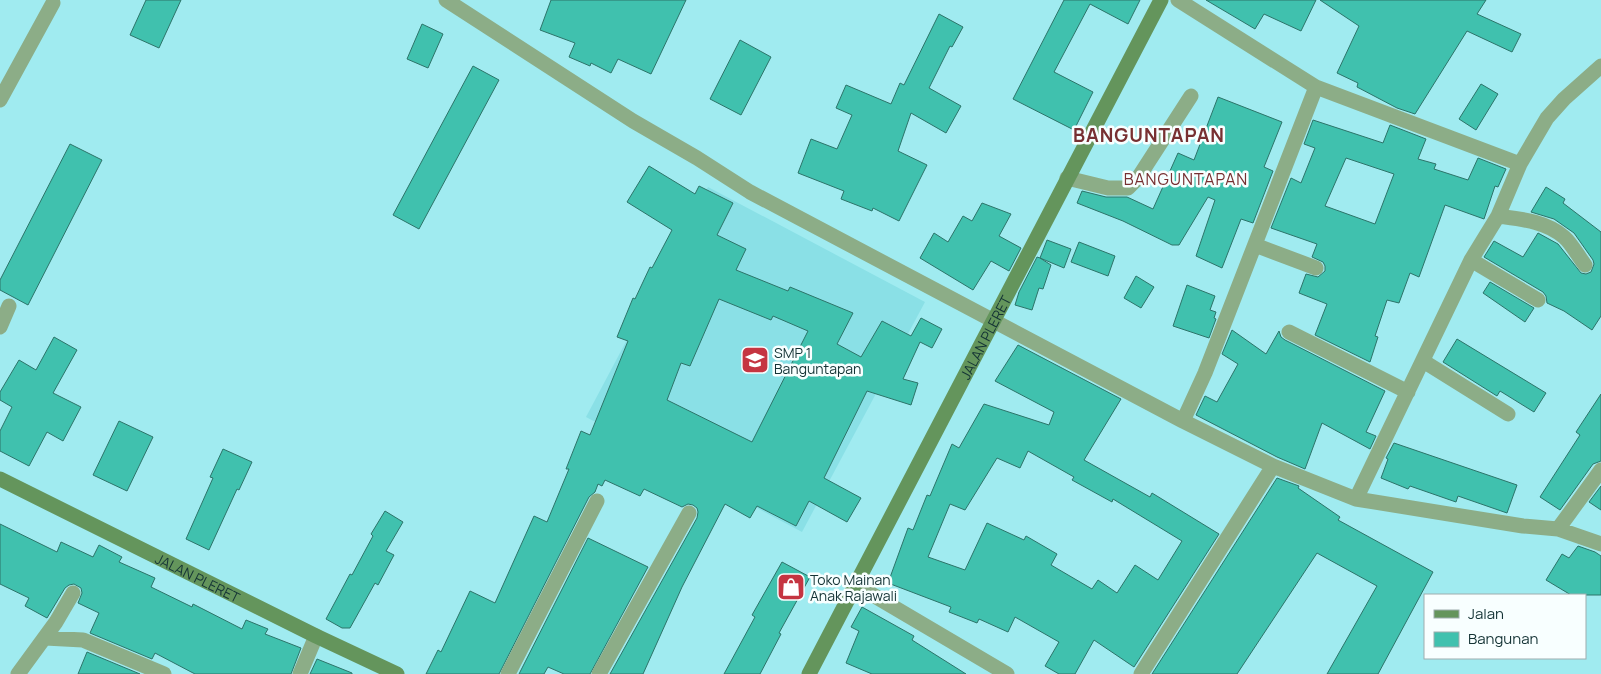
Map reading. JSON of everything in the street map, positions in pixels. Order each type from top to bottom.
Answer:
[{"type":"main road","name":"JALAN PLERET","points":[[810,674],[1161,0]]},
{"type":"main road","name":"JALAN PLERET","points":[[0,479],[316,636],[397,674]]},
{"type":"street","points":[[446,0],[633,122],[697,158],[750,192],[1183,421],[1273,466],[1356,499],[1523,526],[1558,529],[1601,544]]},
{"type":"street","points":[[1178,0],[1316,87],[1520,164]]},
{"type":"street","points":[[0,100],[53,2]]},
{"type":"street","points":[[1356,499],[1472,260],[1498,216],[1520,164],[1547,118],[1601,66]]},
{"type":"street","points":[[1183,421],[1255,245],[1316,87]]},
{"type":"street","points":[[1067,178],[1108,188],[1128,188],[1138,178],[1191,96]]},
{"type":"street","points":[[1498,216],[1526,220],[1551,228],[1565,237],[1585,265]]},
{"type":"street","points":[[1255,245],[1316,268]]},
{"type":"street","points":[[1472,260],[1538,300]]},
{"type":"street","points":[[0,326],[9,306]]},
{"type":"street","points":[[1289,332],[1408,392]]},
{"type":"street","points":[[1423,361],[1508,414]]},
{"type":"street","points":[[1140,674],[1273,466]]},
{"type":"street","points":[[1558,529],[1601,470]]},
{"type":"street","points":[[508,674],[597,501]]},
{"type":"street","points":[[599,674],[689,513]]},
{"type":"street","points":[[856,585],[1007,674]]},
{"type":"street","points":[[18,674],[46,638],[73,593]]},
{"type":"street","points":[[300,674],[316,636]]},
{"type":"street","points":[[46,638],[82,640],[164,674]]},
{"type":"shaded area","name":"SMP 1 Banguntapan","points":[[708,187],[925,302],[802,532],[586,417]]},
{"type":"building","points":[[146,0],[181,0],[159,48],[130,35]]},
{"type":"building","points":[[551,0],[686,0],[651,74],[618,59],[611,73],[591,63],[590,66],[569,57],[575,43],[540,30]]},
{"type":"building","points":[[1064,0],[1140,0],[1128,24],[1090,4],[1054,72],[1093,92],[1074,130],[1013,99]]},
{"type":"building","points":[[1206,0],[1316,0],[1301,31],[1264,14],[1255,29]]},
{"type":"building","points":[[1320,0],[1486,0],[1477,14],[1521,34],[1512,52],[1467,31],[1415,114],[1397,108],[1357,87],[1358,83],[1337,73],[1359,26]]},
{"type":"building","points":[[939,14],[963,27],[952,47],[950,46],[929,88],[961,106],[946,133],[911,113],[898,151],[927,165],[899,221],[873,208],[872,211],[841,199],[844,191],[798,173],[811,139],[837,149],[852,115],[836,108],[846,85],[891,104],[900,83],[904,85]]},
{"type":"building","points":[[422,24],[443,34],[428,68],[407,59]]},
{"type":"building","points":[[740,40],[771,57],[741,115],[710,99]]},
{"type":"building","points":[[473,66],[499,80],[419,229],[393,215]]},
{"type":"building","points":[[1481,84],[1498,94],[1476,130],[1459,119]]},
{"type":"building","points":[[1218,97],[1282,122],[1264,167],[1273,171],[1253,223],[1241,219],[1222,268],[1196,256],[1215,200],[1208,197],[1179,245],[1172,245],[1123,221],[1077,203],[1082,191],[1106,197],[1127,197],[1153,209],[1178,153],[1194,160]]},
{"type":"building","points":[[1313,120],[1383,143],[1390,125],[1426,139],[1418,159],[1436,164],[1434,169],[1468,180],[1478,158],[1506,169],[1498,187],[1495,186],[1484,219],[1445,205],[1419,277],[1410,273],[1399,303],[1387,300],[1375,336],[1378,337],[1370,362],[1315,335],[1327,304],[1299,293],[1306,274],[1318,277],[1325,271],[1323,262],[1312,257],[1317,244],[1271,228],[1291,178],[1301,183],[1315,148],[1304,144]],"holes":[[[1346,158],[1394,174],[1375,224],[1325,206]]]},
{"type":"building","points":[[70,144],[102,160],[28,305],[0,290],[0,280]]},
{"type":"building","points":[[649,166],[695,194],[699,186],[733,203],[717,235],[746,249],[736,270],[788,291],[790,287],[853,313],[837,344],[861,357],[882,321],[911,336],[921,318],[942,329],[932,348],[920,342],[903,379],[918,383],[911,405],[867,391],[824,478],[861,498],[847,522],[809,501],[796,526],[757,506],[750,518],[725,504],[682,587],[643,674],[610,674],[697,518],[698,512],[697,508],[693,505],[688,504],[682,507],[644,489],[640,496],[605,480],[602,486],[598,484],[595,492],[589,497],[499,674],[426,674],[438,650],[441,652],[470,591],[495,603],[534,516],[547,522],[569,469],[566,469],[581,431],[590,435],[628,341],[617,337],[633,298],[635,299],[650,267],[652,268],[672,230],[627,202]],"holes":[[[719,299],[771,320],[773,316],[808,331],[752,442],[667,400],[681,363],[690,366]]]},
{"type":"building","points":[[1546,187],[1565,199],[1563,203],[1601,232],[1601,316],[1592,330],[1564,311],[1547,303],[1543,292],[1484,257],[1494,241],[1523,257],[1538,233],[1558,244],[1581,273],[1591,272],[1594,264],[1593,260],[1574,233],[1554,219],[1531,212]]},
{"type":"building","points":[[982,203],[1011,214],[999,236],[1021,248],[1009,271],[991,261],[973,290],[920,258],[934,233],[948,242],[963,216],[972,221]]},
{"type":"building","points":[[1047,240],[1071,249],[1064,268],[1040,258]]},
{"type":"building","points":[[1079,242],[1115,256],[1108,276],[1071,262]]},
{"type":"building","points":[[1037,257],[1051,265],[1043,289],[1039,288],[1032,310],[1015,305],[1019,292]]},
{"type":"building","points":[[1136,276],[1154,287],[1141,308],[1124,298]]},
{"type":"building","points":[[1490,282],[1534,308],[1525,322],[1483,293]]},
{"type":"building","points":[[1187,285],[1215,296],[1210,310],[1216,312],[1214,318],[1216,319],[1209,338],[1173,326]]},
{"type":"building","points":[[1232,330],[1266,354],[1279,331],[1281,337],[1285,340],[1385,391],[1366,432],[1376,436],[1370,449],[1322,423],[1305,469],[1277,457],[1196,415],[1205,396],[1217,402],[1238,364],[1222,354]]},
{"type":"building","points":[[54,337],[77,350],[53,393],[81,407],[63,441],[47,432],[29,466],[0,451],[0,431],[12,407],[0,400],[0,392],[19,360],[36,370]]},
{"type":"building","points":[[1457,339],[1546,393],[1534,412],[1500,391],[1497,396],[1443,362]]},
{"type":"building","points":[[1018,345],[1121,399],[1084,460],[1150,497],[1152,493],[1219,534],[1134,667],[1094,640],[1075,674],[1059,674],[1045,666],[1059,642],[1015,617],[1008,632],[979,619],[977,623],[949,612],[951,607],[888,583],[908,528],[913,530],[927,495],[930,496],[952,444],[959,448],[984,404],[1049,425],[1054,412],[995,381]],"holes":[[[1028,451],[1074,477],[1072,480],[1112,502],[1113,499],[1182,541],[1158,580],[1135,565],[1117,593],[1098,580],[1092,589],[1051,565],[1057,554],[1026,536],[1024,540],[987,523],[965,570],[928,557],[950,504],[965,510],[997,458],[1020,468]]]},
{"type":"building","points":[[1601,394],[1601,461],[1593,464],[1560,510],[1540,497],[1580,435],[1576,432]]},
{"type":"building","points":[[119,421],[153,437],[127,491],[93,475]]},
{"type":"building","points":[[1394,443],[1517,485],[1507,513],[1458,496],[1456,502],[1410,486],[1408,489],[1381,478],[1388,459],[1386,458]]},
{"type":"building","points":[[223,449],[252,462],[239,490],[237,489],[209,550],[186,539],[213,478],[210,477]]},
{"type":"building","points":[[1277,478],[1299,486],[1298,488],[1340,517],[1338,520],[1433,572],[1378,674],[1327,674],[1377,586],[1317,553],[1237,674],[1152,674]]},
{"type":"building","points":[[1601,486],[1601,510],[1589,502]]},
{"type":"building","points":[[385,511],[403,522],[386,551],[394,555],[378,585],[375,583],[350,628],[342,628],[326,619],[350,574],[352,575],[373,536],[371,534]]},
{"type":"building","points":[[0,524],[57,552],[61,542],[93,557],[99,545],[122,557],[119,562],[155,578],[151,587],[192,607],[193,604],[242,629],[246,620],[268,629],[265,634],[301,648],[291,674],[195,674],[155,653],[152,659],[90,633],[99,613],[78,603],[82,593],[81,588],[74,584],[65,588],[47,618],[25,606],[29,598],[0,584]]},
{"type":"building","points":[[588,538],[648,567],[590,674],[564,674],[548,667],[544,674],[519,674]]},
{"type":"building","points":[[1578,546],[1601,556],[1601,595],[1569,594],[1546,580],[1562,554],[1569,558]]},
{"type":"building","points":[[782,562],[810,577],[779,633],[781,634],[760,674],[724,674],[755,617],[752,615]]},
{"type":"building","points":[[862,607],[914,636],[912,640],[966,674],[872,674],[846,663],[859,631],[851,627]]},
{"type":"building","points":[[87,652],[140,674],[78,674]]},
{"type":"building","points":[[317,659],[352,673],[352,674],[310,674]]},
{"type":"place","name":"SMP 1 Banguntapan","points":[[755,360]]},
{"type":"place","name":"Toko Mainan Anak Rajawali","points":[[791,587]]},
{"type":"district","name":"BANGUNTAPAN","points":[[1149,135]]},
{"type":"district","name":"BANGUNTAPAN","points":[[1186,179]]}]
